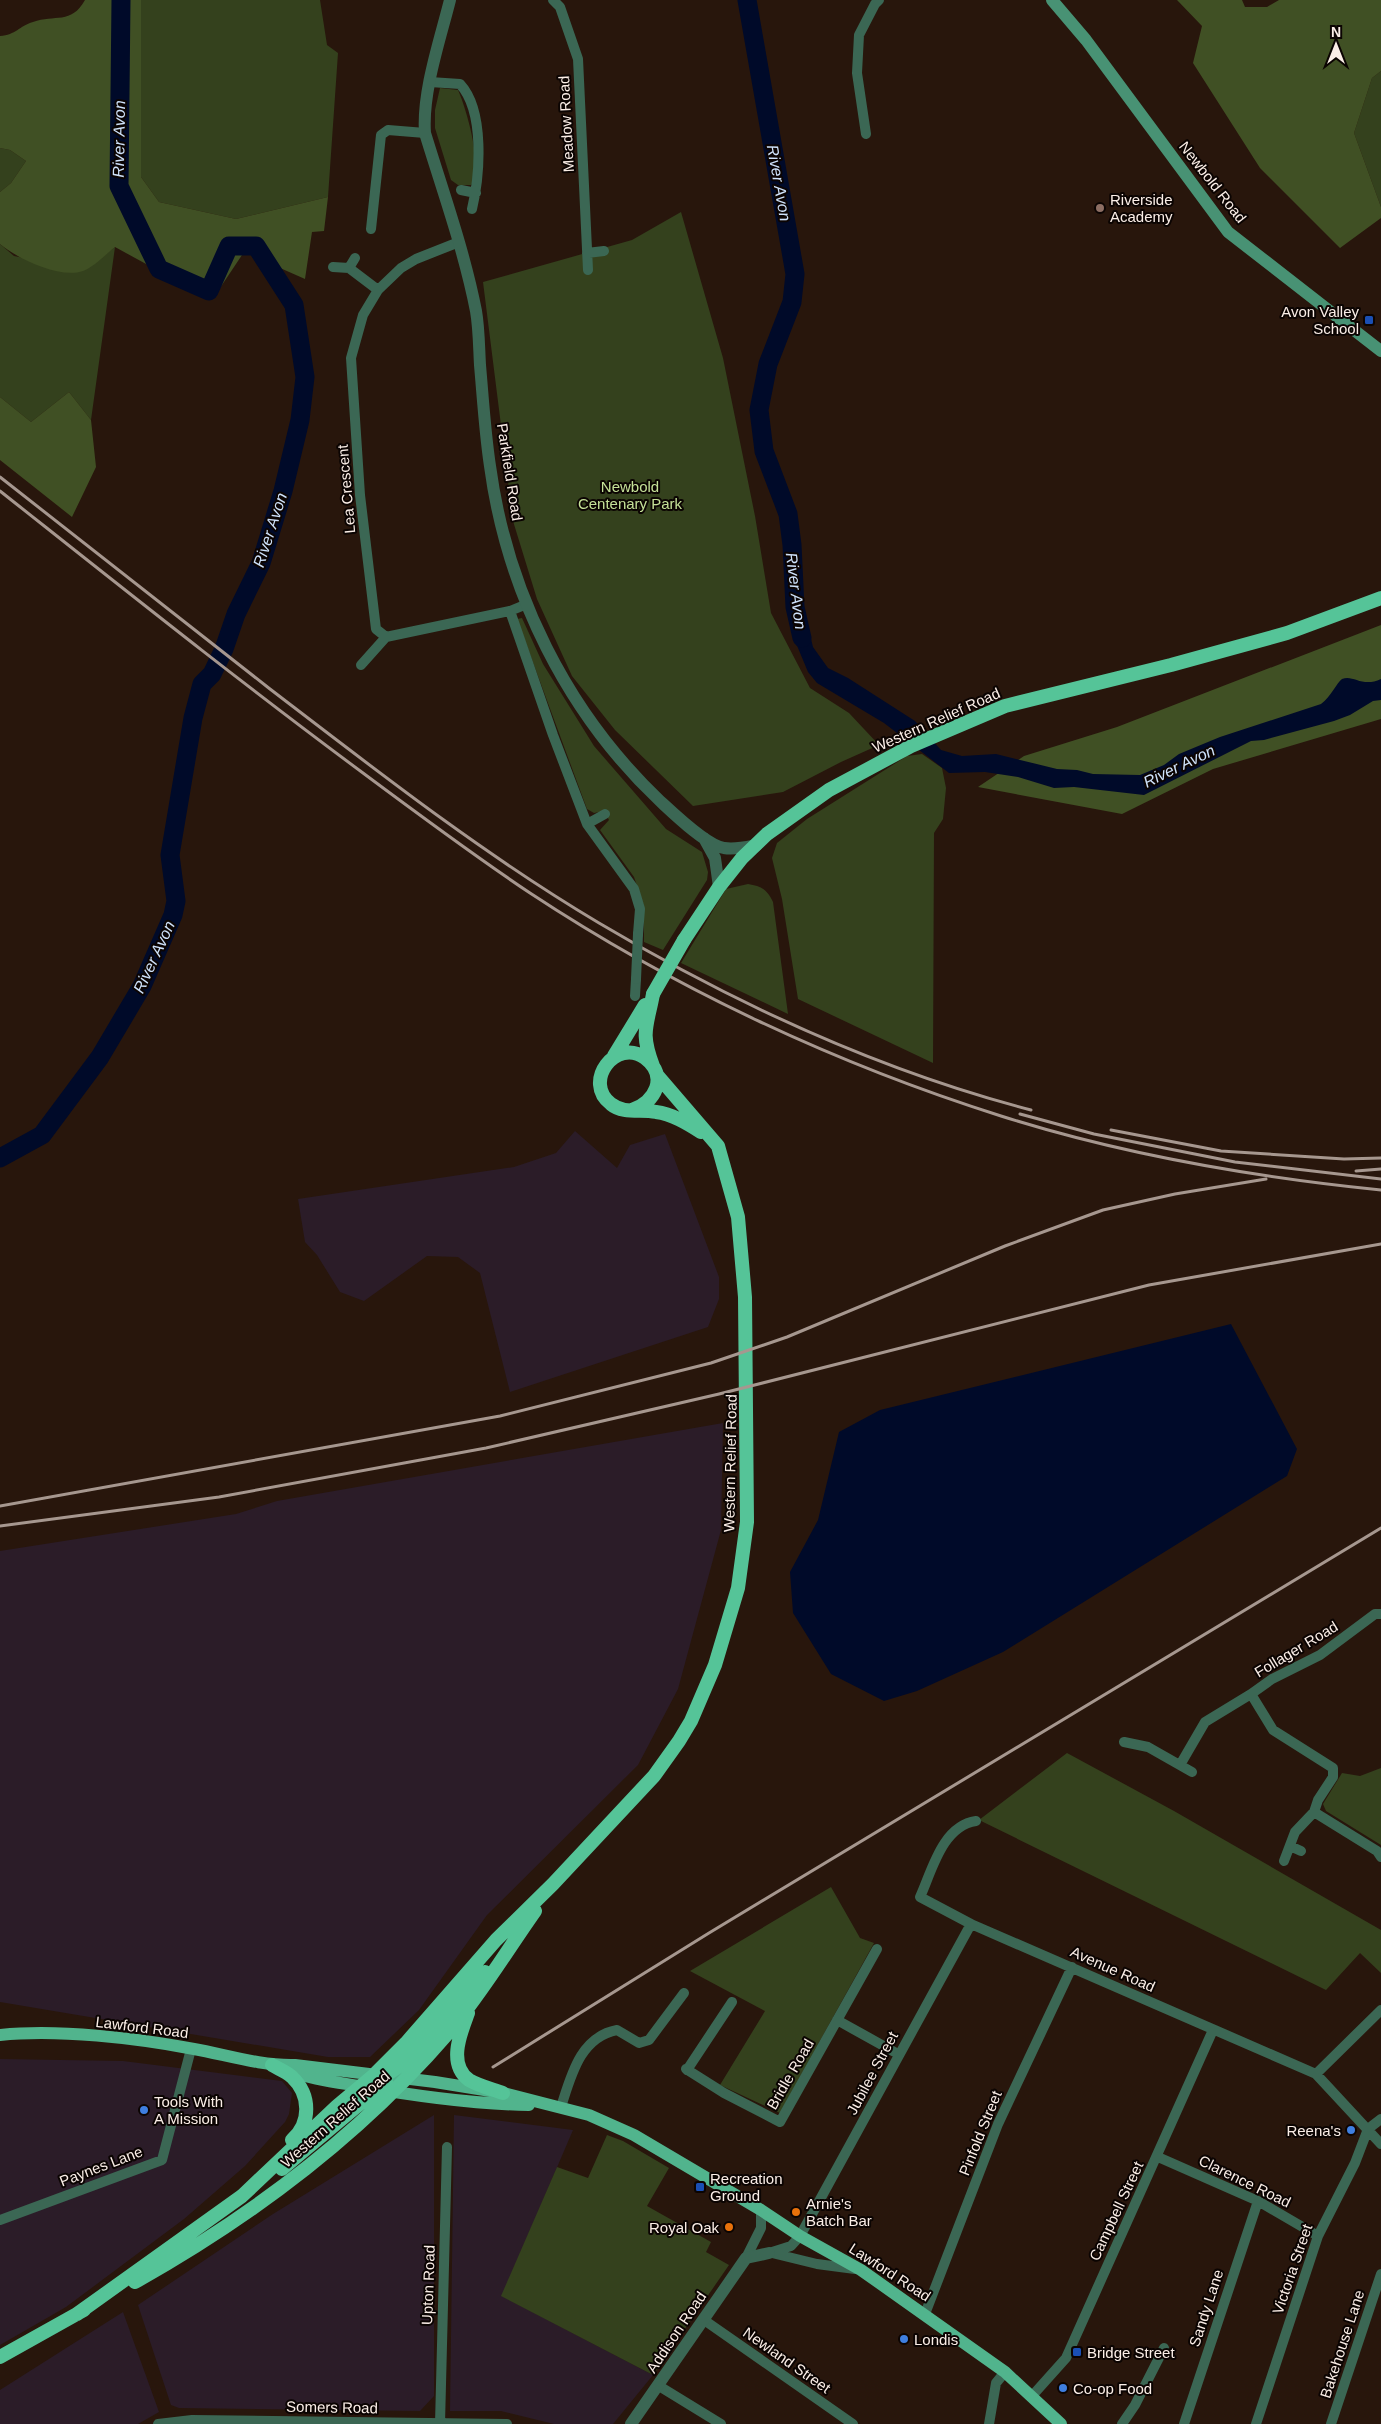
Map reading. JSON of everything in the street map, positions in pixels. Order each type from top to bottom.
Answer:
[{"type":"highway","name":"Western Relief Road","points":[[614,1056],[646,999],[684,940],[719,887],[742,858],[767,834],[829,790],[876,764],[972,719],[1005,706],[1051,693],[1171,665],[1287,633],[1381,598]]},
{"type":"highway","name":"Western Relief Road","points":[[0,2357],[159,2268],[290,2180],[362,2121],[406,2043],[496,1940],[554,1884],[654,1776],[692,1720],[714,1665],[738,1588],[747,1522],[745,1297],[738,1217],[724,1164],[712,1139],[655,1071],[647,1047],[645,1031],[646,999]]},
{"type":"highway","points":[[632,1110],[649,1102],[655,1094],[655,1071],[647,1059],[633,1053],[614,1056],[603,1069],[600,1079],[601,1088],[611,1104],[632,1110],[656,1112],[669,1116],[683,1121],[712,1139]]},
{"type":"highway","name":"Western Relief Road","points":[[77,2314],[242,2196],[336,2106],[382,2083],[473,2001],[554,1884]]},
{"type":"highway","points":[[382,2083],[401,2065],[522,1930]]},
{"type":"highway","points":[[473,2001],[456,2049],[458,2063],[468,2079],[503,2093]]},
{"type":"highway","points":[[242,2196],[262,2167],[300,2133],[307,2116],[306,2097],[302,2090],[292,2077],[275,2065]]},
{"type":"main road","name":"Newbold Road","points":[[1052,0],[1086,40],[1228,232],[1381,351]]},
{"type":"main road","name":"Lawford Road","points":[[0,2035],[32,2033],[100,2037],[191,2049],[275,2065],[297,2074],[503,2093],[589,2115],[641,2139],[761,2210],[800,2236],[862,2270],[1005,2372],[1061,2424]]},
{"type":"main road","name":"Lawford Road","points":[[382,2083],[501,2105],[556,2106]]},
{"type":"street","name":"Parkfield Road","points":[[450,0],[430,82],[424,120],[425,133],[459,242],[476,312],[483,404],[498,515],[526,604],[548,652],[596,730],[636,779],[678,818],[704,838],[722,848],[757,844]]},
{"type":"street","name":"Meadow Road","points":[[552,0],[560,7],[578,59],[588,270]]},
{"type":"street","points":[[866,134],[857,73],[859,35],[879,0]]},
{"type":"street","points":[[430,82],[460,84],[466,91],[472,108],[480,151],[476,193],[472,209]]},
{"type":"street","points":[[371,229],[382,132],[388,130],[425,133]]},
{"type":"street","points":[[460,190],[476,193]]},
{"type":"street","name":"Lea Crescent","points":[[386,637],[376,629],[360,495],[351,358],[363,315],[378,290],[401,268],[416,259],[459,242]]},
{"type":"street","points":[[588,253],[604,251]]},
{"type":"street","points":[[349,268],[354,258]]},
{"type":"street","points":[[333,267],[349,268],[378,290]]},
{"type":"street","points":[[361,665],[386,637],[510,611],[526,604]]},
{"type":"street","points":[[510,611],[553,735],[587,824],[634,889],[640,909],[636,979],[646,999]]},
{"type":"street","points":[[587,824],[605,814]]},
{"type":"street","name":"Parkfield Road","points":[[704,838],[715,858],[719,887]]},
{"type":"street","name":"Follager Road","points":[[1180,1765],[1205,1722],[1272,1679],[1320,1655],[1375,1614],[1381,1614]]},
{"type":"street","name":"Follager Road","points":[[1251,1694],[1273,1730],[1333,1768],[1333,1777],[1318,1800],[1314,1812],[1296,1832],[1284,1861]]},
{"type":"street","points":[[1124,1742],[1148,1747],[1192,1772]]},
{"type":"street","points":[[1314,1812],[1377,1851],[1381,1857]]},
{"type":"street","name":"Avenue Road","points":[[976,1822],[966,1823],[947,1837],[920,1897],[971,1924],[1316,2074],[1381,2144]]},
{"type":"street","points":[[1290,1846],[1301,1851]]},
{"type":"street","name":"Jubilee Street","points":[[800,2236],[898,2054],[971,1924]]},
{"type":"street","name":"Bridle Road","points":[[732,2002],[687,2070],[724,2093],[780,2122],[877,1949]]},
{"type":"street","name":"Pinfold Street","points":[[925,2314],[998,2124],[1072,1967]]},
{"type":"street","points":[[556,2106],[584,2048],[607,2032],[617,2030],[638,2043],[649,2040],[684,1993]]},
{"type":"street","points":[[1316,2074],[1381,2010]]},
{"type":"street","points":[[837,2020],[898,2054]]},
{"type":"street","name":"Campbell Street","points":[[1032,2396],[1066,2358],[1136,2201],[1158,2157],[1213,2030]]},
{"type":"street","name":"Paynes Lane","points":[[0,2220],[162,2160],[191,2049]]},
{"type":"street","points":[[1368,2129],[1381,2119]]},
{"type":"street","name":"Victoria Street","points":[[1256,2424],[1318,2236],[1355,2163],[1368,2129]]},
{"type":"street","name":"Upton Road","points":[[440,2424],[447,2147]]},
{"type":"street","name":"Clarence Road","points":[[1158,2157],[1258,2201],[1318,2236]]},
{"type":"street","name":"Sandy Lane","points":[[1184,2424],[1258,2201]]},
{"type":"street","name":"Addison Road","points":[[631,2424],[746,2258],[761,2228],[761,2210]]},
{"type":"street","points":[[746,2258],[791,2246],[800,2236]]},
{"type":"street","points":[[769,2253],[817,2264],[862,2270]]},
{"type":"street","name":"Bakehouse Lane","points":[[1331,2424],[1381,2274]]},
{"type":"street","name":"Newland Street","points":[[704,2320],[853,2424]]},
{"type":"street","points":[[1122,2424],[1136,2405],[1164,2348]]},
{"type":"street","points":[[989,2424],[996,2383],[1005,2372]]},
{"type":"street","points":[[659,2386],[721,2424]]},
{"type":"street","name":"Somers Road","points":[[158,2424],[192,2420],[507,2424]]},
{"type":"shaded area","points":[[575,1131],[617,1168],[630,1145],[665,1134],[719,1277],[719,1299],[708,1327],[510,1392],[480,1273],[458,1257],[427,1256],[364,1301],[340,1292],[317,1255],[305,1242],[298,1199],[514,1167],[556,1153]]},
{"type":"shaded area","points":[[723,1423],[721,1530],[678,1689],[638,1765],[487,1915],[419,2010],[370,2057],[328,2057],[0,2002],[0,1551],[236,1514],[277,1501]]},
{"type":"shaded area","points":[[0,2059],[123,2061],[282,2081],[292,2093],[289,2114],[285,2122],[245,2166],[184,2219],[66,2307],[0,2345]]},
{"type":"shaded area","points":[[434,2115],[434,2396],[420,2411],[179,2408],[171,2405],[138,2305],[273,2214]]},
{"type":"shaded area","points":[[454,2115],[573,2130],[502,2296],[653,2375],[613,2424],[554,2424],[501,2411],[450,2411]]},
{"type":"shaded area","points":[[123,2312],[159,2412],[138,2424],[0,2424],[0,2390]]},
{"type":"green space","points":[[85,0],[141,0],[141,177],[159,202],[236,219],[328,197],[324,231],[312,232],[305,279],[244,252],[220,288],[179,282],[115,247],[83,271],[74,273],[63,272],[51,270],[28,261],[0,244],[0,192],[11,183],[26,161],[10,150],[0,148],[0,36],[10,34],[33,22],[68,16],[80,8]]},
{"type":"green space","points":[[141,0],[320,0],[327,45],[338,53],[328,197],[236,219],[159,202],[141,177]]},
{"type":"green space","points":[[1177,0],[1242,0],[1245,7],[1267,7],[1279,0],[1381,0],[1381,71],[1372,78],[1354,133],[1381,207],[1381,218],[1340,248],[1260,168],[1193,63],[1202,26]]},
{"type":"green space","points":[[1381,71],[1381,207],[1354,133],[1372,78]]},
{"type":"green space","points":[[440,88],[458,90],[465,110],[475,152],[475,177],[471,185],[458,185],[451,180],[435,128],[435,110]]},
{"type":"green space","points":[[0,148],[10,150],[26,161],[11,183],[0,192]]},
{"type":"green space","name":"Newbold Centenary Park","points":[[681,212],[723,358],[755,516],[771,613],[810,688],[849,713],[879,745],[783,792],[693,806],[615,730],[572,676],[537,599],[513,521],[483,282],[632,240]]},
{"type":"green space","points":[[0,244],[14,256],[84,270],[115,247],[91,420],[69,392],[31,422],[0,397]]},
{"type":"green space","points":[[69,392],[91,420],[96,467],[72,517],[0,460],[0,397],[31,422]]},
{"type":"green space","points":[[522,618],[543,664],[594,746],[666,829],[702,852],[708,872],[707,880],[663,950],[644,942],[644,906],[634,877],[600,830],[609,820],[604,811],[594,813],[587,809],[517,619]]},
{"type":"green space","points":[[1381,625],[1381,719],[1213,769],[1122,814],[978,787],[1024,756],[1117,727]]},
{"type":"green space","points":[[922,754],[942,768],[946,788],[943,819],[934,833],[933,1063],[798,999],[782,899],[772,858],[777,843],[807,819],[907,756]]},
{"type":"green space","points":[[748,884],[763,889],[773,902],[788,1014],[681,963],[726,889]]},
{"type":"green space","points":[[1067,1753],[1174,1811],[1381,1930],[1381,1973],[1360,1953],[1326,1990],[979,1820]]},
{"type":"green space","points":[[1381,1768],[1381,1845],[1326,1811],[1323,1804],[1342,1773],[1360,1776]]},
{"type":"green space","points":[[831,1887],[860,1938],[874,1943],[780,2113],[720,2085],[765,2011],[690,1971]]},
{"type":"green space","points":[[607,2135],[623,2141],[669,2168],[647,2206],[711,2242],[706,2252],[729,2265],[653,2375],[501,2296],[557,2167],[588,2178]]},
{"type":"water","points":[[788,614],[805,614],[813,647],[828,668],[848,678],[915,721],[941,750],[962,756],[996,754],[1057,769],[1077,770],[1093,774],[1140,775],[1164,765],[1179,754],[1220,737],[1321,704],[1328,698],[1342,679],[1350,678],[1368,682],[1381,679],[1381,700],[1373,701],[1350,715],[1334,721],[1264,740],[1251,741],[1144,795],[1074,787],[1054,788],[1018,777],[985,772],[949,773],[884,723],[817,683],[808,672],[793,636]]},
{"type":"water","points":[[1231,1324],[1297,1449],[1287,1476],[1003,1652],[917,1691],[884,1701],[831,1674],[793,1613],[790,1572],[818,1520],[839,1432],[880,1410]]},
{"type":"waterway","name":"River Avon","points":[[0,1158],[42,1135],[100,1057],[142,986],[173,915],[176,901],[170,855],[193,718],[202,684],[212,674],[224,649],[236,614],[261,563],[283,491],[300,420],[305,377],[294,305],[256,246],[229,246],[209,291],[159,269],[119,186],[121,0]]},
{"type":"waterway","name":"River Avon","points":[[747,0],[795,274],[792,302],[768,364],[759,410],[764,451],[788,514],[792,545],[795,607],[802,638]]},
{"type":"railway","points":[[0,477],[270,689],[391,781],[514,869],[599,923],[702,980],[809,1032],[863,1055],[919,1075],[1031,1110]]},
{"type":"railway","points":[[0,491],[271,704],[467,849],[530,893],[585,928],[699,992],[817,1048],[878,1073],[1047,1130],[1189,1163],[1333,1185],[1381,1190]]},
{"type":"railway","points":[[1020,1114],[1094,1134],[1235,1162],[1381,1179]]},
{"type":"railway","points":[[1111,1130],[1221,1151],[1344,1159],[1381,1158]]},
{"type":"railway","points":[[1356,1171],[1381,1169]]},
{"type":"railway","points":[[0,1506],[500,1416],[711,1363],[787,1337],[1005,1246],[1103,1210],[1175,1194],[1266,1179]]},
{"type":"railway","points":[[0,1526],[219,1497],[486,1448],[719,1394],[1149,1285],[1381,1244]]},
{"type":"railway","points":[[493,2067],[709,1933],[1381,1528]]},
{"type":"place","name":"Riverside Academy","points":[[1100,208]]},
{"type":"place","name":"Avon Valley School","points":[[1369,320]]},
{"type":"place","name":"Tools With A Mission","points":[[144,2110]]},
{"type":"place","name":"Reena's","points":[[1351,2130]]},
{"type":"place","name":"Recreation Ground","points":[[700,2187]]},
{"type":"place","name":"Arnie's Batch Bar","points":[[796,2212]]},
{"type":"place","name":"Royal Oak","points":[[729,2227]]},
{"type":"place","name":"Londis","points":[[904,2339]]},
{"type":"place","name":"Bridge Street","points":[[1077,2352]]},
{"type":"place","name":"Co-op Food","points":[[1063,2388]]}]
